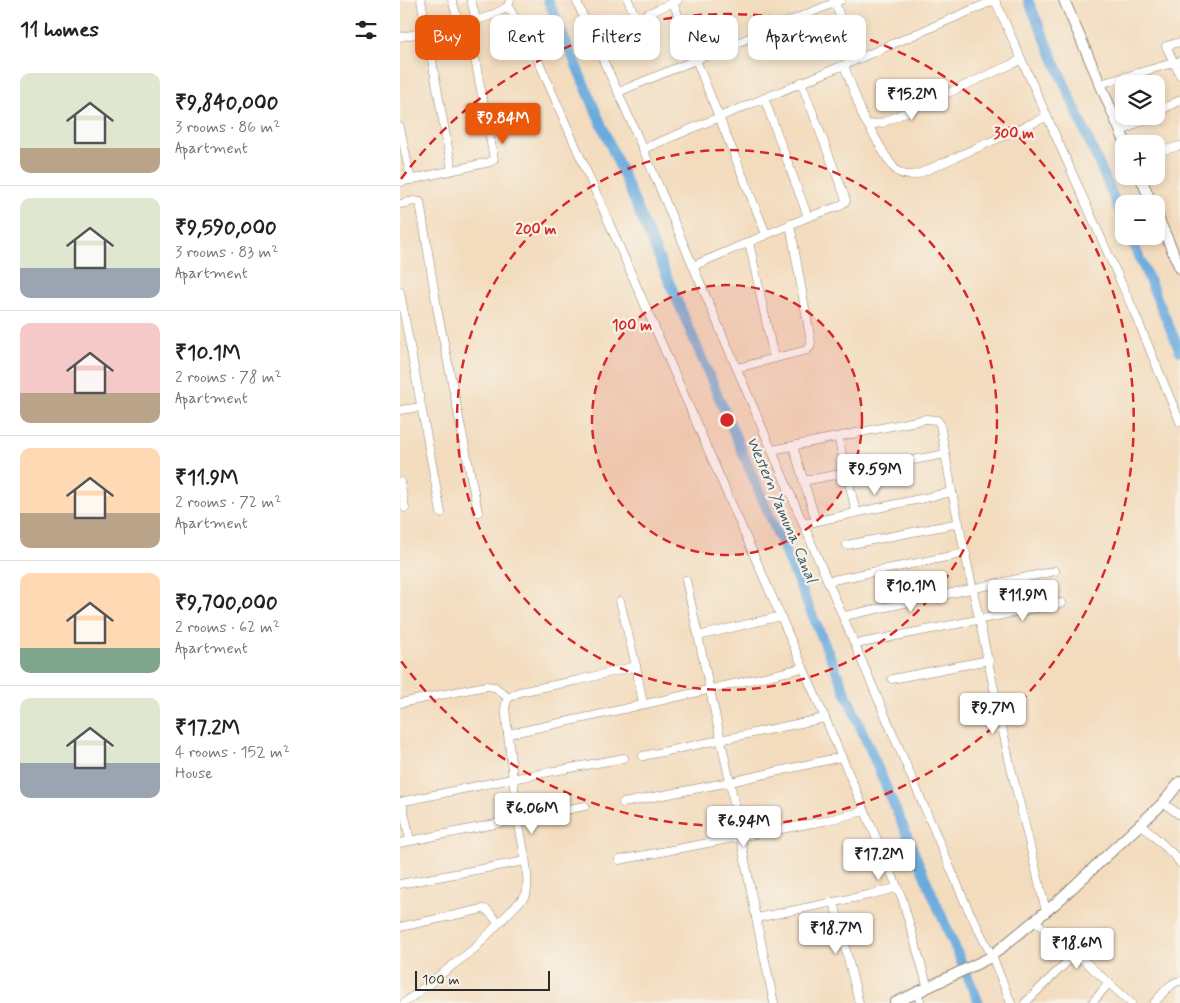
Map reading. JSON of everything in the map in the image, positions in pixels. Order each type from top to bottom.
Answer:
[{"type":"main road","points":[[1064,0],[1122,135]]},
{"type":"main road","points":[[1165,234],[1180,268]]},
{"type":"main road","points":[[895,1003],[919,998],[931,987],[991,957],[1035,921],[1164,803],[1180,782]]},
{"type":"street","points":[[421,0],[424,15]]},
{"type":"street","points":[[452,0],[456,15]]},
{"type":"street","points":[[471,0],[475,15]]},
{"type":"street","points":[[576,0],[583,15]]},
{"type":"street","points":[[628,0],[635,15]]},
{"type":"street","points":[[866,56],[995,0],[1135,314],[1180,422]]},
{"type":"street","points":[[647,15],[675,1],[680,15]]},
{"type":"street","points":[[738,42],[837,1],[842,15]]},
{"type":"street","points":[[480,19],[501,12],[509,3],[536,52],[825,718],[896,888],[902,898],[931,987]]},
{"type":"street","points":[[400,37],[415,34]]},
{"type":"street","points":[[1180,42],[1166,46],[1176,62],[1180,76]]},
{"type":"street","points":[[432,60],[452,170]]},
{"type":"street","points":[[400,182],[490,162],[494,159],[475,60]]},
{"type":"street","points":[[603,60],[844,616],[967,907],[1011,1003]]},
{"type":"street","points":[[618,92],[696,60],[766,234]]},
{"type":"street","points":[[642,148],[856,60]]},
{"type":"street","points":[[868,125],[882,122],[1021,60]]},
{"type":"street","points":[[1100,84],[1176,62]]},
{"type":"street","points":[[844,66],[864,120],[896,169],[903,174],[912,176],[1046,117]]},
{"type":"street","points":[[693,266],[790,224],[840,206],[846,201],[801,82]]},
{"type":"street","points":[[764,98],[808,217]]},
{"type":"street","points":[[1165,108],[1180,100]]},
{"type":"street","points":[[1121,132],[1134,125]]},
{"type":"street","points":[[400,127],[411,180]]},
{"type":"street","points":[[1165,150],[1180,146]]},
{"type":"street","points":[[400,204],[414,201],[420,202],[438,308],[478,512]]},
{"type":"street","points":[[737,368],[807,350],[810,347],[811,342],[790,224]]},
{"type":"street","points":[[749,242],[774,358]]},
{"type":"street","points":[[400,292],[441,513]]},
{"type":"street","points":[[400,410],[422,407]]},
{"type":"street","points":[[772,450],[932,419],[937,420],[940,424],[952,492],[1009,759],[1046,911]]},
{"type":"street","points":[[838,437],[856,512]]},
{"type":"street","points":[[792,446],[816,521]]},
{"type":"street","points":[[803,481],[945,454]]},
{"type":"street","points":[[400,482],[405,508]]},
{"type":"street","points":[[804,524],[952,492]]},
{"type":"street","points":[[847,545],[959,522]]},
{"type":"street","points":[[828,580],[966,553]]},
{"type":"street","points":[[844,616],[1055,571]]},
{"type":"street","points":[[686,580],[742,837],[756,918],[774,1003]]},
{"type":"street","points":[[620,601],[643,704]]},
{"type":"street","points":[[856,644],[1062,603]]},
{"type":"street","points":[[698,636],[781,616]]},
{"type":"street","points":[[892,679],[989,660]]},
{"type":"street","points":[[404,1003],[474,948],[526,895],[525,861],[518,819],[505,707],[508,698],[519,692],[636,666]]},
{"type":"street","points":[[508,734],[803,668]]},
{"type":"street","points":[[400,703],[486,686],[495,687],[508,698]]},
{"type":"street","points":[[643,756],[825,718]]},
{"type":"street","points":[[623,803],[730,782],[841,756]]},
{"type":"street","points":[[410,840],[401,802],[624,758]]},
{"type":"street","points":[[1164,803],[1180,815]]},
{"type":"street","points":[[400,843],[585,806]]},
{"type":"street","points":[[619,860],[742,837],[864,811]]},
{"type":"street","points":[[1141,824],[1180,863]]},
{"type":"street","points":[[400,884],[525,861]]},
{"type":"street","points":[[756,918],[896,888]]},
{"type":"street","points":[[834,902],[859,1003]]},
{"type":"street","points":[[400,927],[483,908],[499,923]]},
{"type":"street","points":[[1035,921],[1076,954],[1131,1003]]},
{"type":"street","points":[[1025,1003],[1076,954]]},
{"type":"street","points":[[1154,1003],[1172,984],[1180,981]]},
{"type":"street","points":[[1092,1003],[1109,983]]},
{"type":"waterway","name":"Western Yamuna Canal","points":[[548,0],[979,1003]]},
{"type":"waterway","points":[[1028,0],[1115,200]]},
{"type":"waterway","points":[[1134,245],[1180,351]]}]
